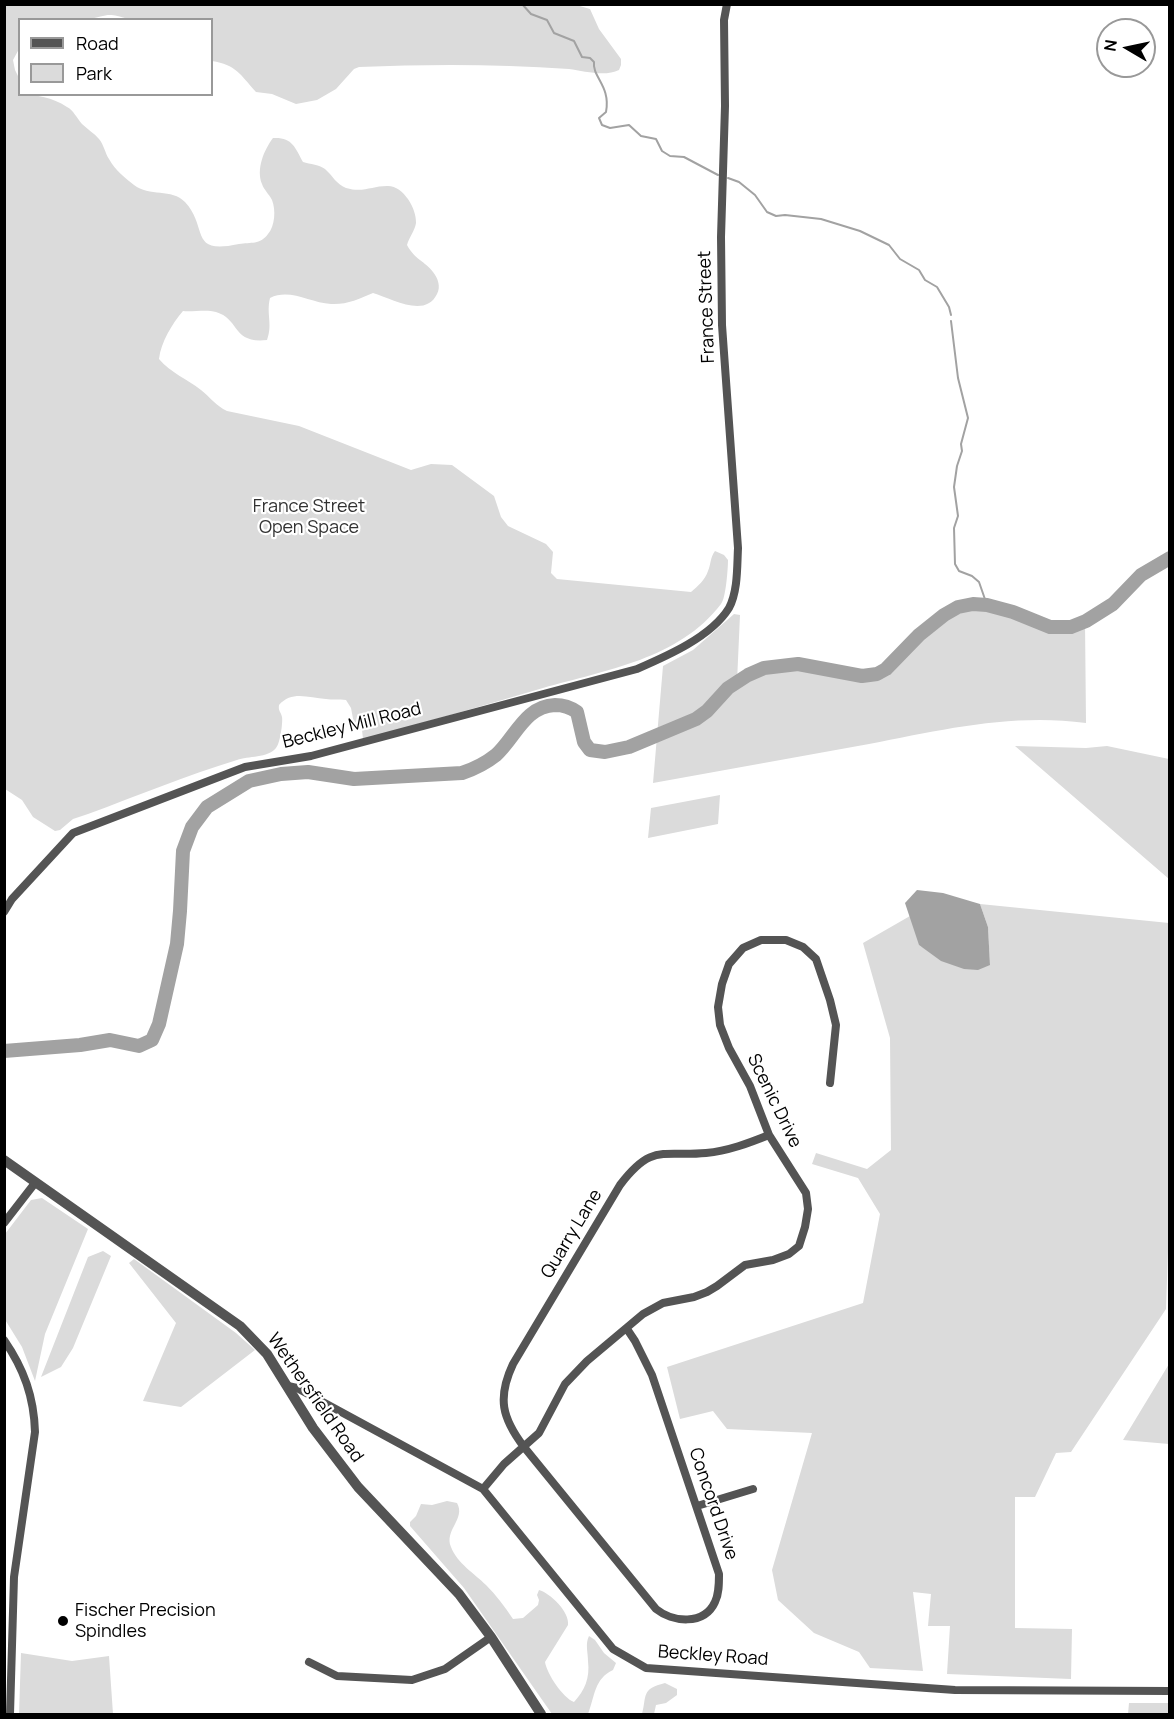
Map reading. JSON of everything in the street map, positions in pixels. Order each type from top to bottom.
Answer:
[{"type":"street","name":"France Street","points":[[727,4],[724,20],[722,314],[738,548],[736,578],[729,607]]},
{"type":"street","name":"Beckley Mill Road","points":[[4,912],[12,899],[72,833],[245,766],[311,756],[637,669],[681,649],[716,622],[729,607]]},
{"type":"street","name":"Scenic Drive","points":[[483,1489],[504,1464],[539,1433],[564,1384],[587,1361],[651,1308],[707,1292],[745,1265],[774,1260],[789,1254],[799,1245],[808,1209],[806,1193],[769,1135],[750,1086],[729,1048],[719,1018],[718,1007],[722,984],[729,964],[743,948],[761,940],[786,940],[803,947],[816,959],[836,1025],[830,1083]]},
{"type":"street","name":"Quarry Lane","points":[[524,1447],[507,1419],[503,1392],[507,1378],[620,1185],[632,1170],[646,1159],[658,1154],[721,1151],[769,1135]]},
{"type":"street","name":"Wethersfield Road","points":[[4,1160],[240,1326],[267,1354],[313,1428],[358,1487],[459,1594],[491,1636],[541,1714]]},
{"type":"street","points":[[4,1223],[35,1183]]},
{"type":"street","name":"Concord Drive","points":[[524,1447],[656,1609],[665,1616],[677,1620],[688,1620],[710,1609],[718,1590],[719,1574],[652,1375],[627,1329]]},
{"type":"street","points":[[4,1340],[15,1355],[30,1391],[35,1432],[14,1577],[10,1714]]},
{"type":"street","name":"Beckley Road","points":[[288,1386],[297,1388],[483,1489],[613,1649],[646,1668],[955,1690],[1170,1691]]},
{"type":"street","points":[[697,1506],[753,1488]]},
{"type":"street","points":[[309,1662],[337,1676],[412,1680],[445,1669],[491,1636]]},
{"type":"green space","name":"France Street Open Space","points":[[573,4],[590,9],[599,29],[621,59],[619,70],[601,73],[490,65],[359,67],[354,69],[336,89],[317,100],[296,104],[272,94],[256,92],[232,68],[213,61],[213,18],[124,18],[110,15],[93,18],[18,18],[18,51],[13,60],[18,76],[18,96],[38,96],[69,108],[99,139],[111,163],[120,174],[140,189],[174,195],[185,202],[192,212],[202,237],[212,246],[255,242],[265,238],[270,231],[274,218],[273,204],[260,178],[260,166],[273,138],[289,141],[303,162],[323,168],[346,188],[357,190],[382,186],[393,187],[408,199],[416,217],[416,223],[407,245],[413,254],[430,268],[438,280],[438,291],[432,301],[424,305],[407,305],[373,293],[347,303],[331,304],[293,295],[278,295],[270,298],[267,340],[256,340],[242,335],[224,315],[216,312],[183,311],[168,334],[160,353],[159,359],[169,368],[227,411],[299,426],[411,470],[431,464],[452,465],[494,496],[501,517],[508,526],[546,544],[553,552],[551,573],[557,579],[691,592],[705,577],[715,551],[724,555],[728,560],[721,604],[704,623],[684,638],[640,660],[363,739],[362,730],[355,729],[351,708],[346,700],[295,696],[284,700],[279,705],[282,715],[280,738],[276,748],[268,754],[237,760],[181,779],[73,819],[60,830],[55,831],[33,817],[22,800],[5,789],[5,5]]},
{"type":"green space","points":[[978,604],[1005,610],[1046,625],[1072,626],[1085,622],[1086,723],[1031,720],[977,724],[653,783],[663,666],[693,650],[734,614],[740,615],[737,682],[761,670],[784,665],[808,666],[859,676],[878,674],[915,638],[944,615],[955,609]]},
{"type":"green space","points":[[1015,746],[1086,748],[1107,746],[1169,759],[1169,879]]},
{"type":"green space","points":[[720,795],[718,824],[648,838],[651,808]]},
{"type":"green space","points":[[980,904],[1169,923],[1170,1192],[1166,1309],[1071,1452],[1056,1453],[1035,1497],[1015,1497],[1015,1628],[1072,1629],[1071,1679],[947,1674],[950,1626],[928,1626],[931,1594],[913,1592],[923,1671],[870,1668],[859,1652],[814,1633],[778,1600],[772,1570],[812,1433],[727,1429],[713,1411],[680,1419],[667,1367],[863,1303],[880,1214],[858,1178],[812,1164],[816,1153],[867,1169],[891,1150],[890,1038],[863,943],[910,916],[920,946],[990,965],[988,927]]},
{"type":"green space","points":[[42,1198],[88,1229],[45,1334],[35,1381],[22,1347],[4,1318],[5,1234],[31,1200]]},
{"type":"green space","points":[[103,1251],[111,1256],[73,1348],[61,1367],[41,1377],[88,1257]]},
{"type":"green space","points":[[134,1259],[236,1333],[255,1350],[181,1407],[143,1401],[176,1323],[129,1263]]},
{"type":"green space","points":[[1169,1364],[1169,1444],[1123,1440]]},
{"type":"green space","points":[[447,1501],[457,1503],[459,1509],[450,1535],[454,1553],[486,1585],[513,1619],[523,1618],[538,1605],[539,1590],[554,1599],[563,1609],[568,1625],[545,1662],[552,1679],[565,1696],[574,1702],[586,1683],[589,1636],[616,1663],[613,1670],[599,1683],[588,1714],[552,1714],[464,1588],[410,1526],[421,1504],[432,1505]]},
{"type":"green space","points":[[21,1653],[72,1661],[109,1656],[113,1714],[19,1714]]},
{"type":"green space","points":[[665,1683],[677,1689],[677,1695],[666,1703],[656,1705],[654,1714],[642,1714],[648,1690]]},
{"type":"green space","points":[[1129,1703],[1169,1703],[1169,1714],[1128,1714]]},
{"type":"shaded area","points":[[917,890],[943,893],[980,904],[988,927],[990,965],[978,970],[964,969],[941,961],[919,945],[905,903]]},
{"type":"waterway","points":[[522,4],[531,14],[547,20],[554,33],[574,41],[582,57],[590,58],[594,62],[606,95],[606,112],[599,118],[602,125],[610,128],[629,125],[641,136],[656,139],[662,151],[670,156],[684,157],[718,175]]},
{"type":"waterway","points":[[728,178],[739,182],[755,195],[767,212],[776,216],[821,219],[860,231],[889,245],[900,259],[919,270],[925,280],[937,287],[951,315]]},
{"type":"waterway","points":[[951,321],[958,378],[968,418],[954,487],[958,516],[954,528],[955,564],[959,571],[972,576],[979,582],[987,605]]},
{"type":"waterway","points":[[4,1051],[80,1045],[110,1040],[139,1046],[152,1040],[159,1024],[177,944],[183,851],[192,827],[207,807],[249,781],[281,774],[308,772],[354,779],[462,773],[480,766],[496,755],[521,724],[536,711],[555,705],[577,712],[584,742],[590,750],[605,752],[629,747],[696,719],[707,711],[728,688],[764,668],[798,664],[862,676],[877,674],[886,669],[919,635],[958,607],[973,604],[987,605],[1013,612],[1050,627],[1071,627],[1086,621],[1113,604],[1141,575],[1170,558]]},
{"type":"place","name":"Fischer Precision Spindles","points":[[63,1621]]}]
